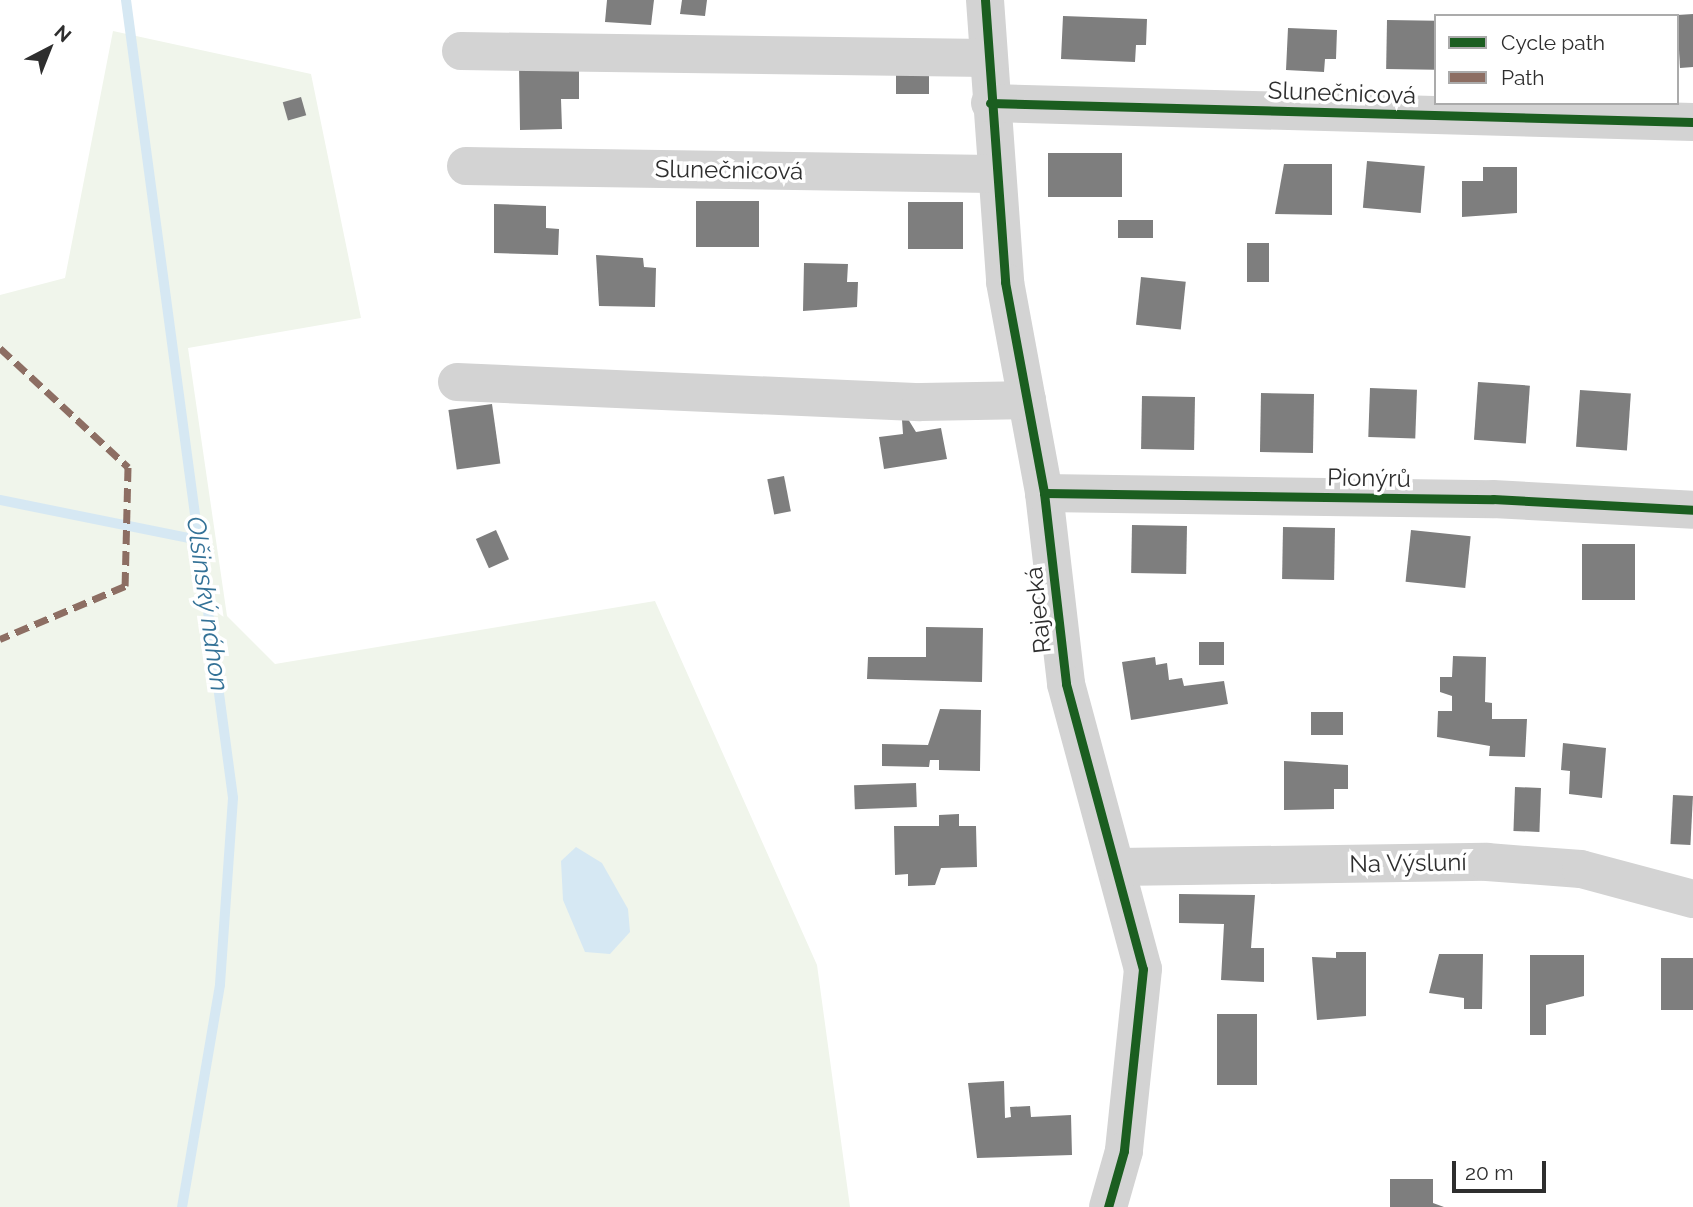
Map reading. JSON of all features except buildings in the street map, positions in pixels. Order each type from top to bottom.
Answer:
[{"type":"street","name":"Rajecká","points":[[985,0],[992,174],[1044,493],[1066,684],[1118,867],[1143,969],[1124,1152],[1108,1207]]},
{"type":"street","points":[[461,51],[988,58]]},
{"type":"street","name":"Slunečnicová","points":[[990,103],[1693,122]]},
{"type":"street","name":"Slunečnicová","points":[[466,166],[992,174]]},
{"type":"street","points":[[457,382],[921,402],[1027,400]]},
{"type":"street","name":"Pionýrů","points":[[1044,493],[1493,499],[1693,510]]},
{"type":"street","name":"Na Výsluní","points":[[1118,867],[1487,862],[1581,869],[1693,899]]},
{"type":"shaded area","points":[[113,31],[311,74],[361,318],[188,348],[227,616],[275,664],[655,601],[817,965],[850,1207],[0,1207],[0,295],[65,278]]},
{"type":"water","points":[[576,847],[602,863],[628,909],[630,932],[610,954],[585,952],[563,900],[561,861]]},
{"type":"waterway","name":"Olšinský náhon","points":[[126,0],[233,798],[220,985],[182,1207]]},
{"type":"waterway","points":[[0,500],[198,540]]},
{"type":"marked path","points":[[0,348],[128,467],[125,586],[0,639]]},
{"type":"cycle path","points":[[985,0],[1005,282],[1044,493],[1066,684],[1143,969],[1124,1151],[1108,1207]]},
{"type":"cycle path","points":[[990,103],[1693,122]]},
{"type":"cycle path","points":[[1044,493],[1493,499],[1693,510]]}]
